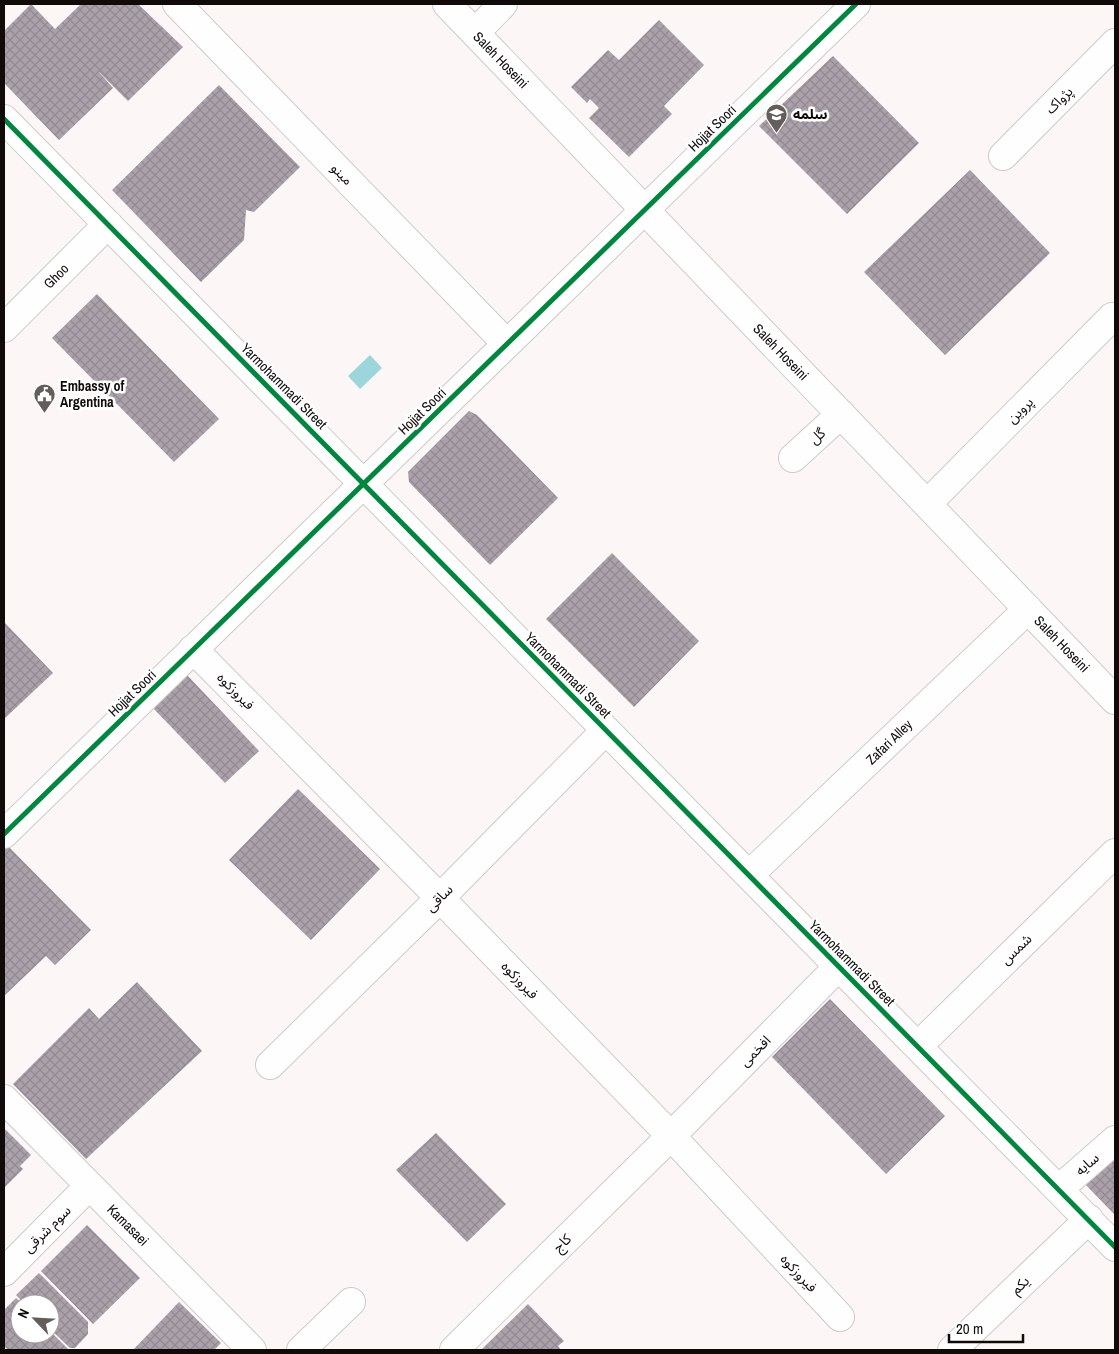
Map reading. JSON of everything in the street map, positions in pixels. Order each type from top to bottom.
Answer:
[{"type":"street","name":"مینو","points":[[177,4],[507,344]]},
{"type":"street","name":"Saleh Hoseini","points":[[447,4],[1115,700]]},
{"type":"street","points":[[475,33],[503,4]]},
{"type":"street","name":"Hojjat Soori","points":[[4,834],[856,4]]},
{"type":"street","name":"پژواک","points":[[1003,156],[1115,43]]},
{"type":"street","name":"Yarmohammadi Street","points":[[4,118],[1089,1219],[1115,1248]]},
{"type":"street","name":"Ghoo","points":[[4,328],[108,224]]},
{"type":"street","name":"پروین","points":[[927,504],[1112,317]]},
{"type":"street","name":"گل","points":[[793,458],[841,414]]},
{"type":"street","name":"Zafari Alley","points":[[749,875],[1028,609]]},
{"type":"street","name":"فیروزکوه","points":[[194,649],[440,898],[671,1136],[840,1317]]},
{"type":"street","name":"ساقی","points":[[270,1065],[440,898],[606,730]]},
{"type":"street","name":"شمس","points":[[918,1046],[1115,853]]},
{"type":"street","name":"افخمی","points":[[671,1136],[839,966]]},
{"type":"street","name":"Kamasaei","points":[[4,1099],[252,1350]]},
{"type":"street","name":"کاج","points":[[454,1350],[671,1136]]},
{"type":"street","name":"سایه","points":[[1058,1189],[1115,1140]]},
{"type":"street","name":"سوم شرقی","points":[[4,1272],[89,1186]]},
{"type":"street","name":"یکم","points":[[952,1350],[1089,1219]]},
{"type":"street","points":[[301,1350],[350,1302]]},
{"type":"water","points":[[370,355],[382,368],[360,389],[348,376]]},
{"type":"building","points":[[31,4],[55,29],[81,4],[138,4],[183,47],[128,101],[98,71],[113,88],[59,140],[4,83],[4,31]]},
{"type":"building","points":[[659,20],[704,65],[664,106],[672,114],[629,157],[589,118],[599,108],[590,99],[587,103],[571,87],[608,50],[619,60]]},
{"type":"building","points":[[833,56],[919,143],[847,214],[759,126]]},
{"type":"building","points":[[219,85],[300,167],[254,212],[246,210],[244,240],[201,282],[112,190]]},
{"type":"building","points":[[970,170],[1050,253],[945,355],[864,272]]},
{"type":"building","points":[[97,294],[219,419],[174,462],[52,338]]},
{"type":"building","points":[[469,411],[477,415],[558,498],[490,565],[409,482],[408,472]]},
{"type":"building","points":[[612,553],[699,641],[634,707],[546,619]]},
{"type":"building","points":[[4,622],[53,673],[4,719]]},
{"type":"building","points":[[187,675],[259,751],[225,783],[153,708]]},
{"type":"building","points":[[298,789],[380,869],[311,940],[229,860]]},
{"type":"building","points":[[6,844],[91,930],[55,965],[46,956],[4,996],[4,846]]},
{"type":"building","points":[[137,982],[202,1051],[86,1159],[13,1084],[89,1008],[99,1019]]},
{"type":"building","points":[[830,999],[945,1116],[886,1174],[772,1057]]},
{"type":"building","points":[[4,1128],[31,1155],[20,1166],[23,1169],[4,1188]]},
{"type":"building","points":[[436,1133],[506,1204],[467,1242],[396,1170]]},
{"type":"building","points":[[1115,1154],[1115,1215],[1084,1183]]},
{"type":"building","points":[[87,1225],[140,1278],[93,1324],[41,1271]]},
{"type":"building","points":[[39,1273],[60,1294],[17,1294]]},
{"type":"building","points":[[60,1294],[88,1322],[88,1334],[75,1348],[70,1348],[60,1338]]},
{"type":"building","points":[[179,1302],[221,1343],[214,1350],[133,1350]]},
{"type":"building","points":[[10,1304],[10,1344],[60,1344],[60,1341],[69,1350],[8,1350],[4,1346],[4,1310]]},
{"type":"building","points":[[528,1304],[564,1341],[558,1346],[561,1350],[481,1350]]},
{"type":"cycle path","points":[[4,834],[856,4]]},
{"type":"cycle path","points":[[4,119],[1115,1247]]},
{"type":"place","name":"سلمه","points":[[777,133]]},
{"type":"place","name":"Embassy of Argentina","points":[[44,413]]}]
